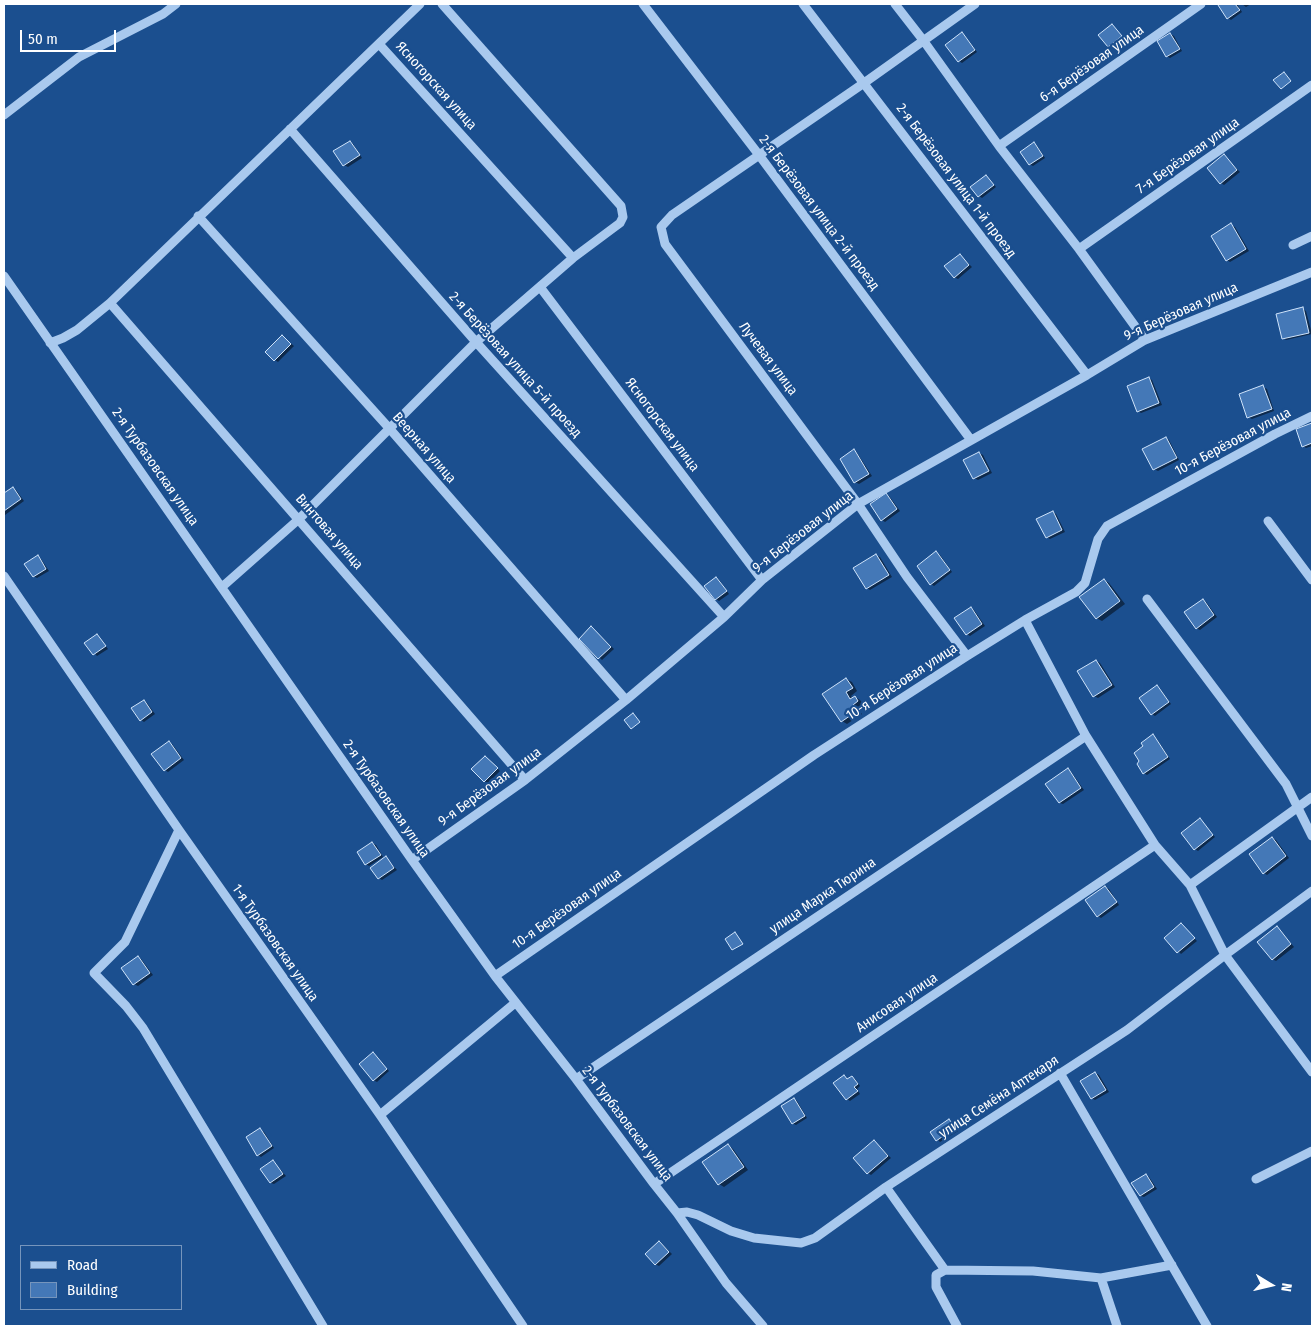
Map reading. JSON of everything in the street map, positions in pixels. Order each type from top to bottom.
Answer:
[{"type":"street","points":[[4,116],[79,57],[163,14],[176,4]]},
{"type":"street","points":[[50,343],[77,330],[110,303],[198,216],[420,4]]},
{"type":"street","points":[[222,587],[299,519],[476,342],[573,258],[620,223],[622,217],[621,206],[442,4]]},
{"type":"street","name":"2-я Берёзовая улица 2-й проезд","points":[[643,4],[759,155],[971,440]]},
{"type":"street","name":"2-я Берёзовая улица 1-й проезд","points":[[803,4],[1086,375]]},
{"type":"street","points":[[895,4],[1145,340]]},
{"type":"street","points":[[759,155],[975,4]]},
{"type":"street","name":"6-я Берёзовая улица","points":[[999,146],[1201,4]]},
{"type":"street","name":"Ясногорская улица","points":[[379,44],[573,258]]},
{"type":"street","name":"7-я Берёзовая улица","points":[[1079,250],[1312,85]]},
{"type":"street","name":"2-я Берёзовая улица 5-й проезд","points":[[290,129],[476,342],[724,616]]},
{"type":"street","name":"Лучевая улица","points":[[759,155],[672,215],[662,227],[666,244],[858,504],[907,577],[967,656]]},
{"type":"street","name":"Веерная улица","points":[[198,216],[389,428],[626,700]]},
{"type":"street","points":[[1293,245],[1312,236]]},
{"type":"street","name":"9-я Берёзовая улица","points":[[412,860],[525,780],[626,700],[724,616],[762,580],[858,504],[1145,340],[1312,272]]},
{"type":"street","name":"2-я Турбазовская улица","points":[[4,276],[494,976],[576,1079],[677,1212],[726,1283],[762,1326]]},
{"type":"street","name":"Ясногорская улица","points":[[540,287],[762,580]]},
{"type":"street","name":"Винтовая улица","points":[[110,303],[525,780]]},
{"type":"street","name":"10-я Берёзовая улица","points":[[494,976],[814,755],[967,656],[1025,620],[1076,592],[1084,583],[1098,539],[1107,526],[1267,438],[1312,416]]},
{"type":"street","points":[[1268,521],[1312,580]]},
{"type":"street","name":"1-я Турбазовская улица","points":[[4,576],[179,830],[380,1115],[523,1326]]},
{"type":"street","points":[[1147,599],[1286,784],[1312,836]]},
{"type":"street","points":[[1025,620],[1086,736],[1155,845],[1190,885],[1226,954],[1312,1072]]},
{"type":"street","name":"улица Марка Тюрина","points":[[576,1079],[1086,736]]},
{"type":"street","points":[[1190,885],[1312,797]]},
{"type":"street","points":[[179,830],[125,942],[94,973],[126,1006],[143,1028],[323,1326]]},
{"type":"street","name":"Анисовая улица","points":[[654,1184],[1155,845]]},
{"type":"street","name":"улица Семёна Аптекаря","points":[[677,1212],[698,1215],[731,1231],[754,1238],[801,1243],[815,1238],[886,1186],[1127,1030],[1312,891]]},
{"type":"street","points":[[380,1115],[515,1003]]},
{"type":"street","points":[[1060,1073],[1207,1326]]},
{"type":"street","points":[[1256,1179],[1312,1151]]},
{"type":"street","points":[[886,1186],[945,1270]]},
{"type":"street","points":[[957,1326],[936,1287],[936,1275],[945,1270],[1033,1271],[1101,1278],[1172,1265]]},
{"type":"street","points":[[1101,1278],[1117,1326]]},
{"type":"building","points":[[1219,4],[1235,4],[1240,10],[1227,19]]},
{"type":"building","points":[[1112,24],[1122,36],[1108,47],[1098,35]]},
{"type":"building","points":[[962,32],[975,50],[958,62],[945,45]]},
{"type":"building","points":[[1170,33],[1180,49],[1166,57],[1157,41]]},
{"type":"building","points":[[1284,72],[1291,81],[1281,89],[1273,80]]},
{"type":"building","points":[[350,141],[360,155],[343,166],[333,151]]},
{"type":"building","points":[[1034,142],[1043,156],[1029,165],[1020,152]]},
{"type":"building","points":[[1224,154],[1237,170],[1220,184],[1207,168]]},
{"type":"building","points":[[986,175],[994,185],[978,197],[970,187]]},
{"type":"building","points":[[1231,223],[1246,249],[1226,261],[1211,236]]},
{"type":"building","points":[[960,254],[969,265],[954,278],[944,266]]},
{"type":"building","points":[[1303,307],[1309,333],[1282,339],[1276,314]]},
{"type":"building","points":[[282,335],[291,344],[274,361],[265,352]]},
{"type":"building","points":[[1149,377],[1159,403],[1137,412],[1127,386]]},
{"type":"building","points":[[1263,385],[1272,409],[1247,418],[1239,394]]},
{"type":"building","points":[[1312,423],[1312,443],[1302,447],[1296,429]]},
{"type":"building","points":[[1166,437],[1177,458],[1153,470],[1142,449]]},
{"type":"building","points":[[854,449],[869,474],[854,483],[840,459]]},
{"type":"building","points":[[979,452],[989,471],[973,479],[963,460]]},
{"type":"building","points":[[13,487],[21,499],[4,511],[4,493]]},
{"type":"building","points":[[886,493],[897,509],[881,521],[870,504]]},
{"type":"building","points":[[1053,511],[1062,530],[1046,538],[1036,519]]},
{"type":"building","points":[[936,551],[950,570],[930,585],[917,566]]},
{"type":"building","points":[[876,554],[889,575],[866,589],[853,568]]},
{"type":"building","points":[[38,555],[46,569],[33,577],[24,564]]},
{"type":"building","points":[[716,577],[727,591],[715,600],[704,586]]},
{"type":"building","points":[[1104,579],[1120,601],[1096,619],[1079,597]]},
{"type":"building","points":[[1203,599],[1214,615],[1196,629],[1184,612]]},
{"type":"building","points":[[971,607],[982,624],[966,635],[954,618]]},
{"type":"building","points":[[591,626],[611,647],[598,659],[579,639]]},
{"type":"building","points":[[97,634],[106,646],[93,655],[84,643]]},
{"type":"building","points":[[1096,660],[1112,685],[1093,697],[1077,671]]},
{"type":"building","points":[[846,678],[853,688],[846,692],[850,699],[855,696],[858,701],[853,705],[857,711],[841,722],[822,694]]},
{"type":"building","points":[[1157,685],[1169,702],[1151,715],[1139,698]]},
{"type":"building","points":[[144,700],[152,712],[140,721],[131,708]]},
{"type":"building","points":[[633,713],[640,722],[631,729],[624,720]]},
{"type":"building","points":[[1153,734],[1168,757],[1143,774],[1137,764],[1139,761],[1134,753],[1143,746],[1141,743]]},
{"type":"building","points":[[169,741],[181,758],[164,771],[151,754]]},
{"type":"building","points":[[485,756],[498,768],[484,782],[471,769]]},
{"type":"building","points":[[1068,768],[1081,788],[1059,803],[1045,784]]},
{"type":"building","points":[[1200,818],[1213,835],[1194,850],[1181,833]]},
{"type":"building","points":[[1272,837],[1286,856],[1263,874],[1249,854]]},
{"type":"building","points":[[372,842],[381,855],[365,865],[357,852]]},
{"type":"building","points":[[386,856],[394,868],[378,879],[370,868]]},
{"type":"building","points":[[1105,886],[1117,902],[1097,917],[1085,900]]},
{"type":"building","points":[[1181,923],[1195,938],[1177,953],[1164,938]]},
{"type":"building","points":[[1277,926],[1291,944],[1272,960],[1257,942]]},
{"type":"building","points":[[735,932],[743,944],[732,950],[725,939]]},
{"type":"building","points":[[138,956],[150,973],[133,985],[121,968]]},
{"type":"building","points":[[373,1052],[387,1069],[373,1081],[359,1064]]},
{"type":"building","points":[[1095,1072],[1106,1090],[1091,1099],[1080,1081]]},
{"type":"building","points":[[844,1075],[847,1079],[852,1076],[858,1084],[854,1087],[858,1091],[846,1100],[833,1083]]},
{"type":"building","points":[[794,1098],[805,1116],[792,1124],[781,1106]]},
{"type":"building","points":[[949,1119],[955,1128],[936,1141],[930,1132]]},
{"type":"building","points":[[260,1128],[272,1146],[257,1156],[246,1137]]},
{"type":"building","points":[[874,1140],[888,1156],[867,1174],[853,1158]]},
{"type":"building","points":[[728,1144],[744,1167],[718,1185],[702,1162]]},
{"type":"building","points":[[273,1160],[283,1174],[270,1183],[260,1169]]},
{"type":"building","points":[[1146,1174],[1154,1187],[1140,1196],[1131,1183]]},
{"type":"building","points":[[659,1241],[669,1252],[655,1265],[645,1254]]}]
